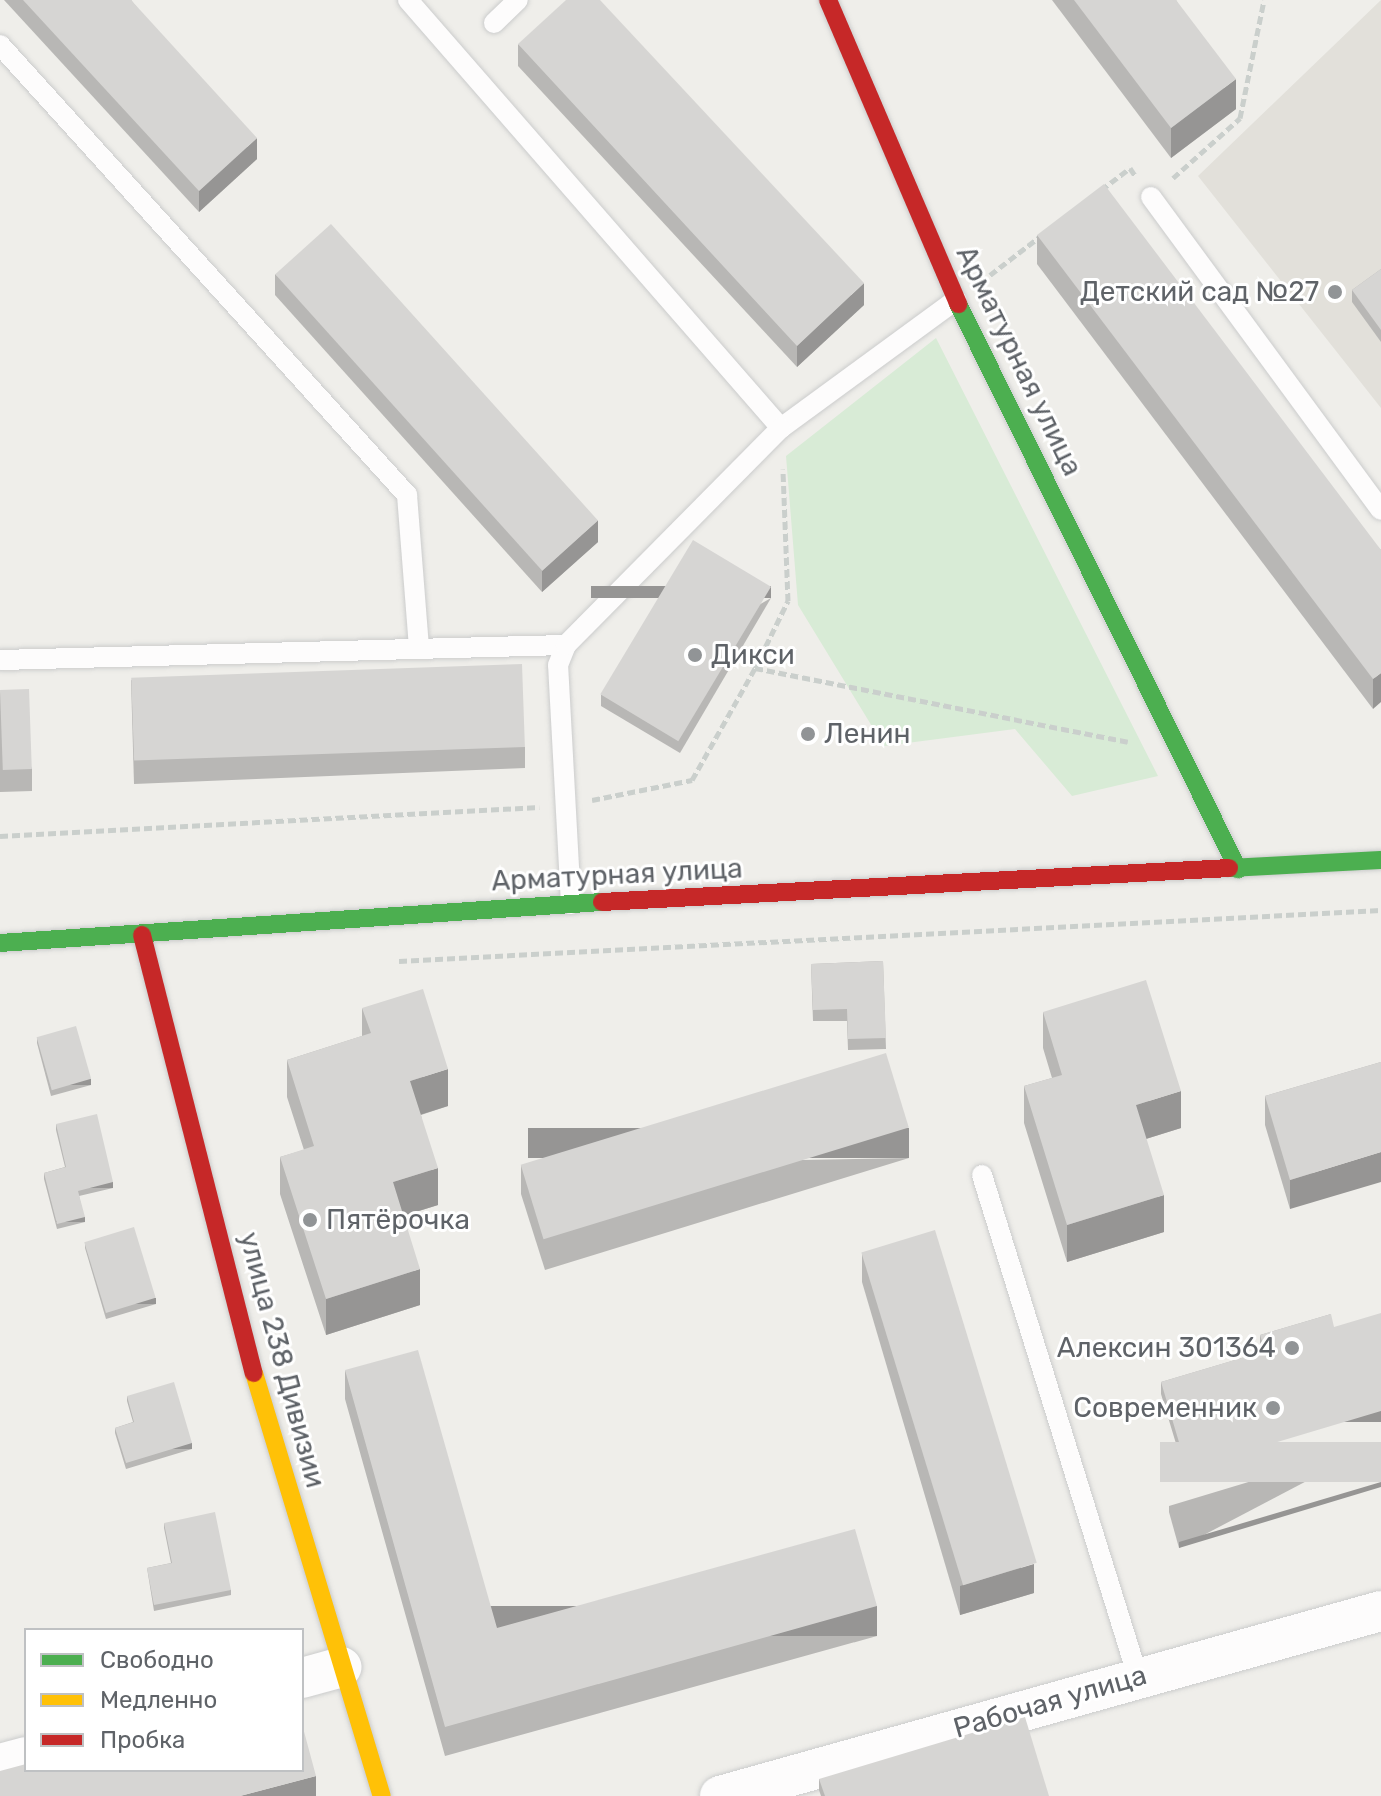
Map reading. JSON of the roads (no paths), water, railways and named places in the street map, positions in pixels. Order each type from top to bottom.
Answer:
[{"type":"street","name":"Арматурная улица","points":[[828,0],[956,300],[1238,869]]},
{"type":"street","name":"Арматурная улица","points":[[0,943],[571,904],[1381,860]]},
{"type":"street","name":"улица 238 Дивизии","points":[[142,935],[258,1388],[382,1796]]},
{"type":"street","name":"Рабочая улица","points":[[741,1793],[1138,1677],[1381,1611]]},
{"type":"street","points":[[304,1677],[342,1667]]},
{"type":"street","points":[[0,1764],[24,1758]]},
{"type":"lane","points":[[408,0],[781,428]]},
{"type":"lane","points":[[494,23],[518,0]]},
{"type":"lane","points":[[0,45],[407,495],[419,649]]},
{"type":"lane","points":[[1151,197],[1381,510]]},
{"type":"lane","points":[[571,904],[558,665],[566,645],[781,428],[956,300]]},
{"type":"lane","points":[[0,660],[566,645]]},
{"type":"lane","points":[[982,1175],[1138,1677]]},
{"type":"place","name":"Детский сад №27","points":[[1335,292]]},
{"type":"place","name":"Дикси","points":[[695,655]]},
{"type":"place","name":"Ленин","points":[[808,734]]},
{"type":"place","name":"Пятёрочка","points":[[310,1220]]},
{"type":"place","name":"Алексин 301364","points":[[1292,1348]]},
{"type":"place","name":"Современник","points":[[1273,1408]]}]
